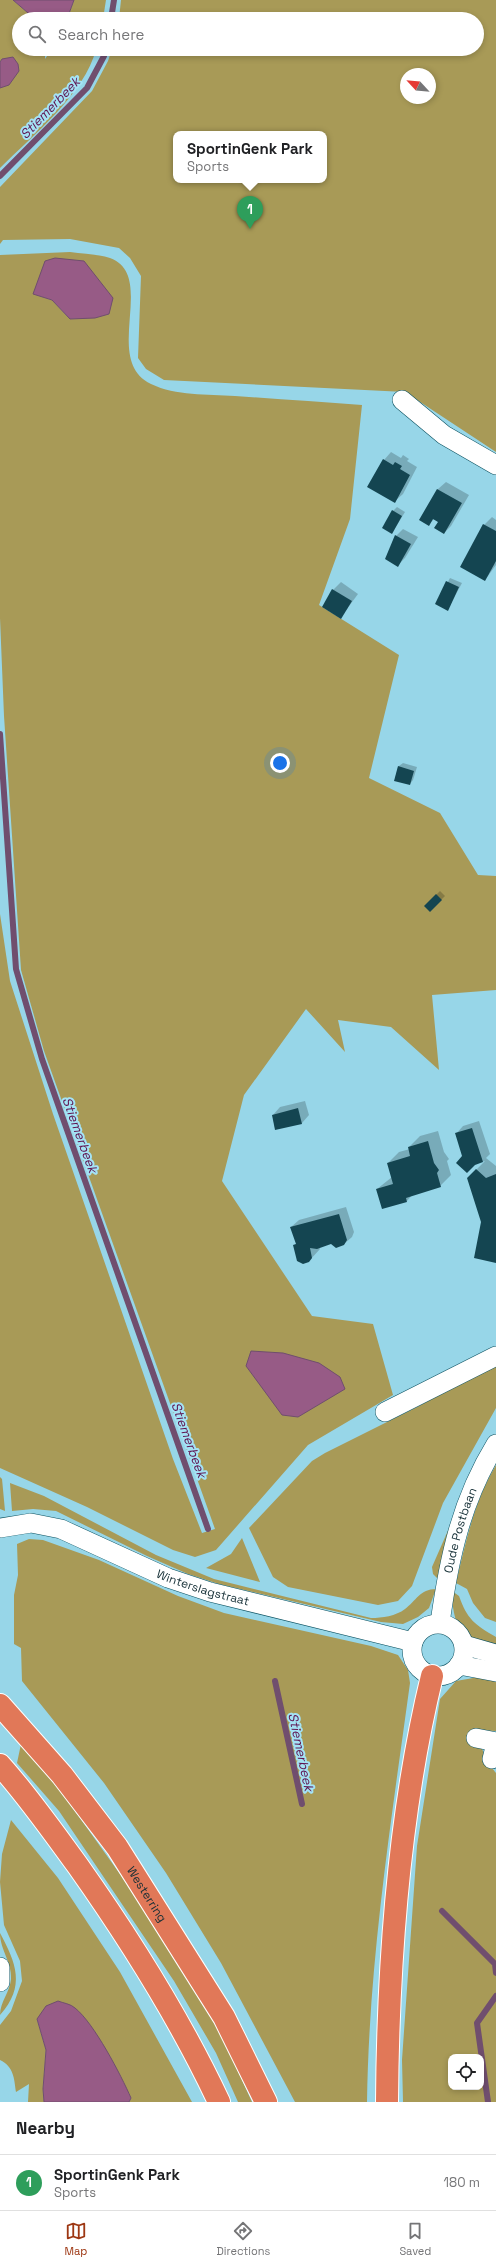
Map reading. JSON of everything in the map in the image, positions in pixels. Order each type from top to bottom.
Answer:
[{"type":"highway","points":[[387,2102],[391,1972],[398,1893],[422,1718],[432,1676]]},
{"type":"highway","name":"Westerring","points":[[0,1705],[62,1775],[117,1847],[224,2017],[266,2102]]},
{"type":"highway","points":[[0,1765],[65,1848],[117,1921],[159,1989],[219,2102]]},
{"type":"street","points":[[402,400],[444,435],[496,465]]},
{"type":"street","points":[[385,1412],[496,1356]]},
{"type":"street","name":"Oude Postbaan","points":[[440,1623],[450,1558],[462,1514],[481,1469],[496,1444]]},
{"type":"street","name":"Winterslagstraat","points":[[0,1528],[31,1523],[61,1529],[168,1578],[210,1592],[412,1642]]},
{"type":"street","points":[[440,1623],[456,1630],[464,1645],[459,1665],[449,1674],[432,1676],[417,1667],[411,1651],[412,1642],[423,1628],[440,1623]]},
{"type":"street","points":[[464,1645],[496,1654]]},
{"type":"street","points":[[459,1665],[496,1672]]},
{"type":"street","points":[[476,1738],[495,1748]]},
{"type":"street","points":[[0,1966],[0,1982]]},
{"type":"shaded area","points":[[0,0],[13,0],[27,12],[12,12],[12,56],[45,56],[45,59],[47,56],[94,56],[81,82],[69,98],[42,128],[0,168],[0,88],[2,59],[0,62]]},
{"type":"shaded area","points":[[13,0],[74,0],[70,12],[27,12]]},
{"type":"shaded area","points":[[74,0],[106,0],[104,12],[70,12]]},
{"type":"shaded area","points":[[121,0],[496,0],[496,452],[405,392],[164,380],[146,369],[138,358],[141,276],[130,258],[119,248],[70,239],[3,240],[0,244],[0,187],[92,91],[110,56],[484,56],[484,12],[120,12]]},
{"type":"shaded area","points":[[13,57],[18,64],[19,71],[9,85],[0,88],[0,62],[2,59]]},
{"type":"shaded area","points":[[70,252],[110,258],[123,268],[130,282],[130,357],[137,372],[151,384],[181,393],[362,405],[350,519],[319,605],[399,655],[369,778],[440,813],[478,875],[496,876],[496,990],[432,995],[439,1070],[391,1027],[338,1020],[345,1052],[306,1009],[244,1095],[222,1181],[312,1316],[373,1324],[393,1395],[308,1445],[216,1550],[195,1557],[173,1550],[87,1507],[0,1468],[0,914],[10,981],[53,1114],[173,1459],[202,1533],[215,1529],[44,1051],[21,970],[4,716],[0,618],[0,255]],"holes":[[[34,294],[109,314],[70,319],[52,300]]]},
{"type":"shaded area","points":[[55,258],[84,261],[113,298],[109,314],[95,318],[70,319],[52,300],[33,294],[45,261]]},
{"type":"shaded area","points":[[251,1351],[283,1353],[319,1363],[340,1377],[345,1389],[298,1417],[282,1415],[246,1366]]},
{"type":"shaded area","points":[[496,1362],[496,1408],[443,1503],[412,1586],[398,1601],[378,1605],[288,1587],[273,1577],[249,1528],[312,1461],[419,1406]]},
{"type":"shaded area","points":[[496,1465],[496,1622],[485,1618],[473,1603],[467,1589],[456,1583],[467,1537],[476,1508],[488,1479]]},
{"type":"shaded area","points":[[0,1477],[2,1479],[5,1511],[0,1509]]},
{"type":"shaded area","points":[[10,1483],[44,1496],[156,1555],[214,1579],[371,1618],[393,1615],[405,1609],[422,1593],[436,1589],[429,1608],[418,1617],[403,1624],[381,1622],[219,1584],[188,1574],[147,1556],[56,1511],[33,1509],[12,1511]]},
{"type":"shaded area","points":[[460,1503],[438,1579],[433,1574],[432,1567]]},
{"type":"shaded area","points":[[242,1538],[260,1582],[206,1568],[231,1554]]},
{"type":"shaded area","points":[[29,1539],[43,1540],[99,1560],[178,1596],[224,1613],[371,1646],[398,1655],[408,1670],[410,1683],[376,1944],[367,2102],[295,2102],[221,1963],[166,1873],[104,1783],[22,1681],[21,1648],[14,1644],[14,1595],[18,1575],[17,1544]]},
{"type":"shaded area","points":[[452,1591],[459,1596],[465,1610],[473,1621],[482,1629],[496,1637],[496,1646],[474,1641],[463,1633],[456,1620]]},
{"type":"shaded area","points":[[479,1677],[496,1681],[496,1731],[470,1730],[469,1743],[481,1748],[487,1762],[496,1773],[496,2102],[403,2102],[402,2060],[417,1846],[440,1699],[456,1681]]},
{"type":"shaded area","points":[[21,1744],[62,1793],[155,1923],[223,2038],[252,2102],[238,2102],[216,2053],[174,1981],[59,1811],[17,1763]]},
{"type":"shaded area","points":[[11,1820],[58,1878],[120,1972],[192,2102],[129,2102],[131,2098],[37,2019],[46,2050],[43,2089],[44,2102],[28,2102],[29,2084],[16,2092],[11,2070],[0,2060],[0,2025],[11,2011],[22,1981],[20,1961],[4,1925],[0,1882],[2,1854]]},
{"type":"shaded area","points":[[0,1933],[14,1964],[16,1984],[8,2004],[0,2015],[0,2010],[9,1988],[11,1973],[2,1945]]},
{"type":"shaded area","points":[[58,2001],[73,2007],[90,2025],[121,2076],[131,2098],[129,2102],[44,2102],[43,2089],[46,2050],[37,2019],[46,2006]]},
{"type":"building","points":[[383,459],[393,465],[395,462],[402,466],[400,469],[410,475],[395,503],[367,487]]},
{"type":"building","points":[[437,489],[462,503],[444,534],[434,528],[438,522],[433,519],[429,526],[419,520]]},
{"type":"building","points":[[392,510],[402,516],[392,534],[382,528]]},
{"type":"building","points":[[483,524],[496,531],[496,561],[485,581],[460,567]]},
{"type":"building","points":[[395,535],[411,544],[398,567],[385,559]]},
{"type":"building","points":[[446,581],[459,587],[448,611],[435,604]]},
{"type":"building","points":[[332,589],[352,601],[341,619],[322,607]]},
{"type":"building","points":[[398,766],[414,771],[410,785],[394,781]]},
{"type":"building","points":[[436,894],[442,900],[430,912],[424,906]]},
{"type":"building","points":[[298,1108],[302,1124],[275,1130],[272,1115]]},
{"type":"building","points":[[472,1128],[483,1162],[475,1165],[467,1173],[456,1163],[462,1156],[455,1133]]},
{"type":"building","points":[[428,1141],[434,1163],[439,1170],[437,1173],[441,1187],[406,1198],[407,1202],[382,1209],[376,1189],[393,1184],[387,1163],[410,1156],[408,1147]]},
{"type":"building","points":[[476,1169],[486,1178],[496,1174],[496,1263],[474,1258],[481,1222],[467,1178]]},
{"type":"building","points":[[339,1214],[347,1240],[344,1245],[336,1248],[331,1244],[317,1249],[310,1248],[312,1258],[309,1262],[303,1264],[297,1261],[293,1245],[296,1244],[290,1227]]},
{"type":"waterway","name":"Stiemerbeek","points":[[112,12],[114,0]]},
{"type":"waterway","name":"Stiemerbeek","points":[[0,176],[87,88],[104,56]]},
{"type":"waterway","name":"Stiemerbeek","points":[[0,734],[16,969],[42,1059],[208,1529]]},
{"type":"waterway","name":"Stiemerbeek","points":[[275,1681],[302,1804]]},
{"type":"waterway","name":"Stiemerbeek","points":[[442,1911],[495,1964],[496,1973]]},
{"type":"waterway","name":"Stiemerbeek","points":[[488,2102],[477,2023],[496,1996]]},
{"type":"place","name":"SportinGenk Park","points":[[250,229]]}]
